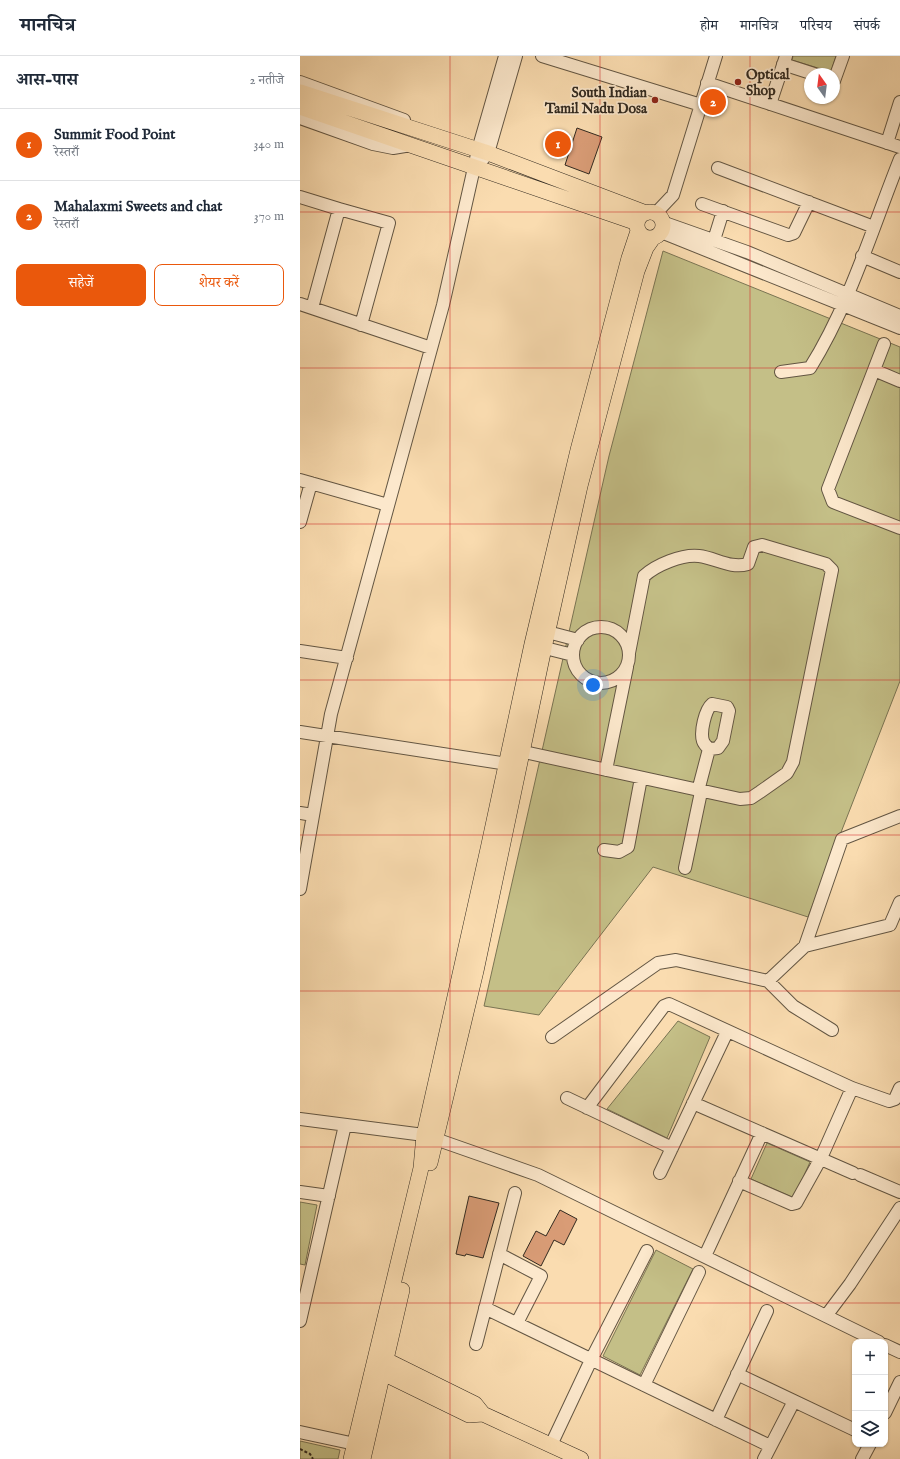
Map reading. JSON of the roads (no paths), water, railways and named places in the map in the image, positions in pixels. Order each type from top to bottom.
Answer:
[{"type":"main road","points":[[300,92],[483,152],[650,225]]},
{"type":"main road","points":[[300,107],[650,225]]},
{"type":"main road","points":[[363,1459],[380,1364],[429,1137],[476,971],[512,765],[538,646],[631,293],[646,248],[650,225]]},
{"type":"main road","points":[[380,1364],[475,1404],[483,1414],[581,1459]]},
{"type":"main road","points":[[351,1459],[380,1364]]},
{"type":"street","points":[[483,152],[505,56]]},
{"type":"street","points":[[300,889],[331,714],[431,348],[476,167],[483,152],[516,56]]},
{"type":"street","points":[[542,56],[700,105]]},
{"type":"street","points":[[650,225],[673,195],[716,56]]},
{"type":"street","points":[[839,68],[843,56]]},
{"type":"street","points":[[770,104],[785,60],[804,69]]},
{"type":"street","points":[[300,82],[388,112],[409,122],[416,130]]},
{"type":"street","points":[[707,83],[900,147]]},
{"type":"street","points":[[887,143],[898,117],[900,102]]},
{"type":"street","points":[[300,118],[373,144],[393,148],[411,145]]},
{"type":"street","points":[[781,372],[810,368],[830,334],[874,227],[895,189],[900,159]]},
{"type":"street","points":[[718,168],[874,227]]},
{"type":"street","points":[[300,197],[389,223],[361,324]]},
{"type":"street","points":[[702,204],[788,235],[794,234],[809,202]]},
{"type":"street","points":[[339,209],[306,306],[431,348]]},
{"type":"street","points":[[714,240],[723,211]]},
{"type":"street","points":[[650,225],[714,240],[770,268]]},
{"type":"street","points":[[650,225],[770,268],[845,299],[900,316]]},
{"type":"street","points":[[862,256],[900,272]]},
{"type":"street","points":[[845,299],[900,328]]},
{"type":"street","points":[[884,344],[828,489],[833,502],[900,528]]},
{"type":"street","points":[[874,370],[900,381]]},
{"type":"street","points":[[300,522],[305,482],[388,505]]},
{"type":"street","points":[[516,750],[700,791],[740,799],[751,798],[787,773],[793,762],[832,570],[826,564],[762,545],[754,547],[748,564],[737,567],[698,556],[673,560],[653,568],[644,576],[606,770]]},
{"type":"street","points":[[604,627],[613,630],[621,636],[626,644],[628,658],[623,671],[616,678],[608,682],[599,683],[590,681],[582,676],[577,669],[573,655],[578,640],[587,631],[604,627]]},
{"type":"street","points":[[542,631],[578,640]]},
{"type":"street","points":[[538,646],[573,655]]},
{"type":"street","points":[[300,651],[347,658]]},
{"type":"street","points":[[300,732],[512,765]]},
{"type":"street","points":[[685,868],[709,749]]},
{"type":"street","points":[[604,850],[619,852],[628,848],[641,778]]},
{"type":"street","points":[[300,813],[313,815]]},
{"type":"street","points":[[768,981],[805,946],[842,839],[900,816]]},
{"type":"street","points":[[805,946],[890,925],[900,902]]},
{"type":"street","points":[[552,1037],[658,962],[676,960],[768,981],[793,1006],[832,1030]]},
{"type":"street","points":[[587,1108],[666,1004],[671,1004],[727,1032],[852,1088],[889,1101],[895,1099],[900,1088]]},
{"type":"street","points":[[660,1173],[727,1032]]},
{"type":"street","points":[[739,1181],[794,1204],[798,1202],[821,1158],[852,1088]]},
{"type":"street","points":[[566,1098],[672,1148]]},
{"type":"street","points":[[693,1103],[900,1192]]},
{"type":"street","points":[[300,1119],[429,1137],[538,1175],[873,1339]]},
{"type":"street","points":[[300,1321],[305,1273],[329,1196],[345,1125]]},
{"type":"street","points":[[704,1256],[762,1133]]},
{"type":"street","points":[[300,1192],[329,1196]]},
{"type":"street","points":[[476,1344],[515,1192]]},
{"type":"street","points":[[826,1316],[850,1284],[900,1208]]},
{"type":"street","points":[[551,1445],[591,1360],[647,1251]]},
{"type":"street","points":[[499,1254],[541,1276],[517,1323]]},
{"type":"street","points":[[644,1385],[699,1272]]},
{"type":"street","points":[[485,1308],[770,1446]]},
{"type":"street","points":[[716,1420],[767,1311]]},
{"type":"street","points":[[888,1346],[900,1352]]},
{"type":"street","points":[[738,1374],[852,1429]]},
{"type":"street","points":[[886,1411],[900,1382]]},
{"type":"street","points":[[764,1459],[794,1401]]},
{"type":"street","points":[[300,1432],[355,1444]]},
{"type":"street","points":[[862,1459],[868,1447]]},
{"type":"place","name":"Optical Shop","points":[[738,82]]},
{"type":"place","name":"South Indian Tamil Nadu Dosa","points":[[655,100]]},
{"type":"place","name":"Mahalaxmi Sweets and chat","points":[[713,102]]},
{"type":"place","name":"Summit Food Point","points":[[558,144]]}]
